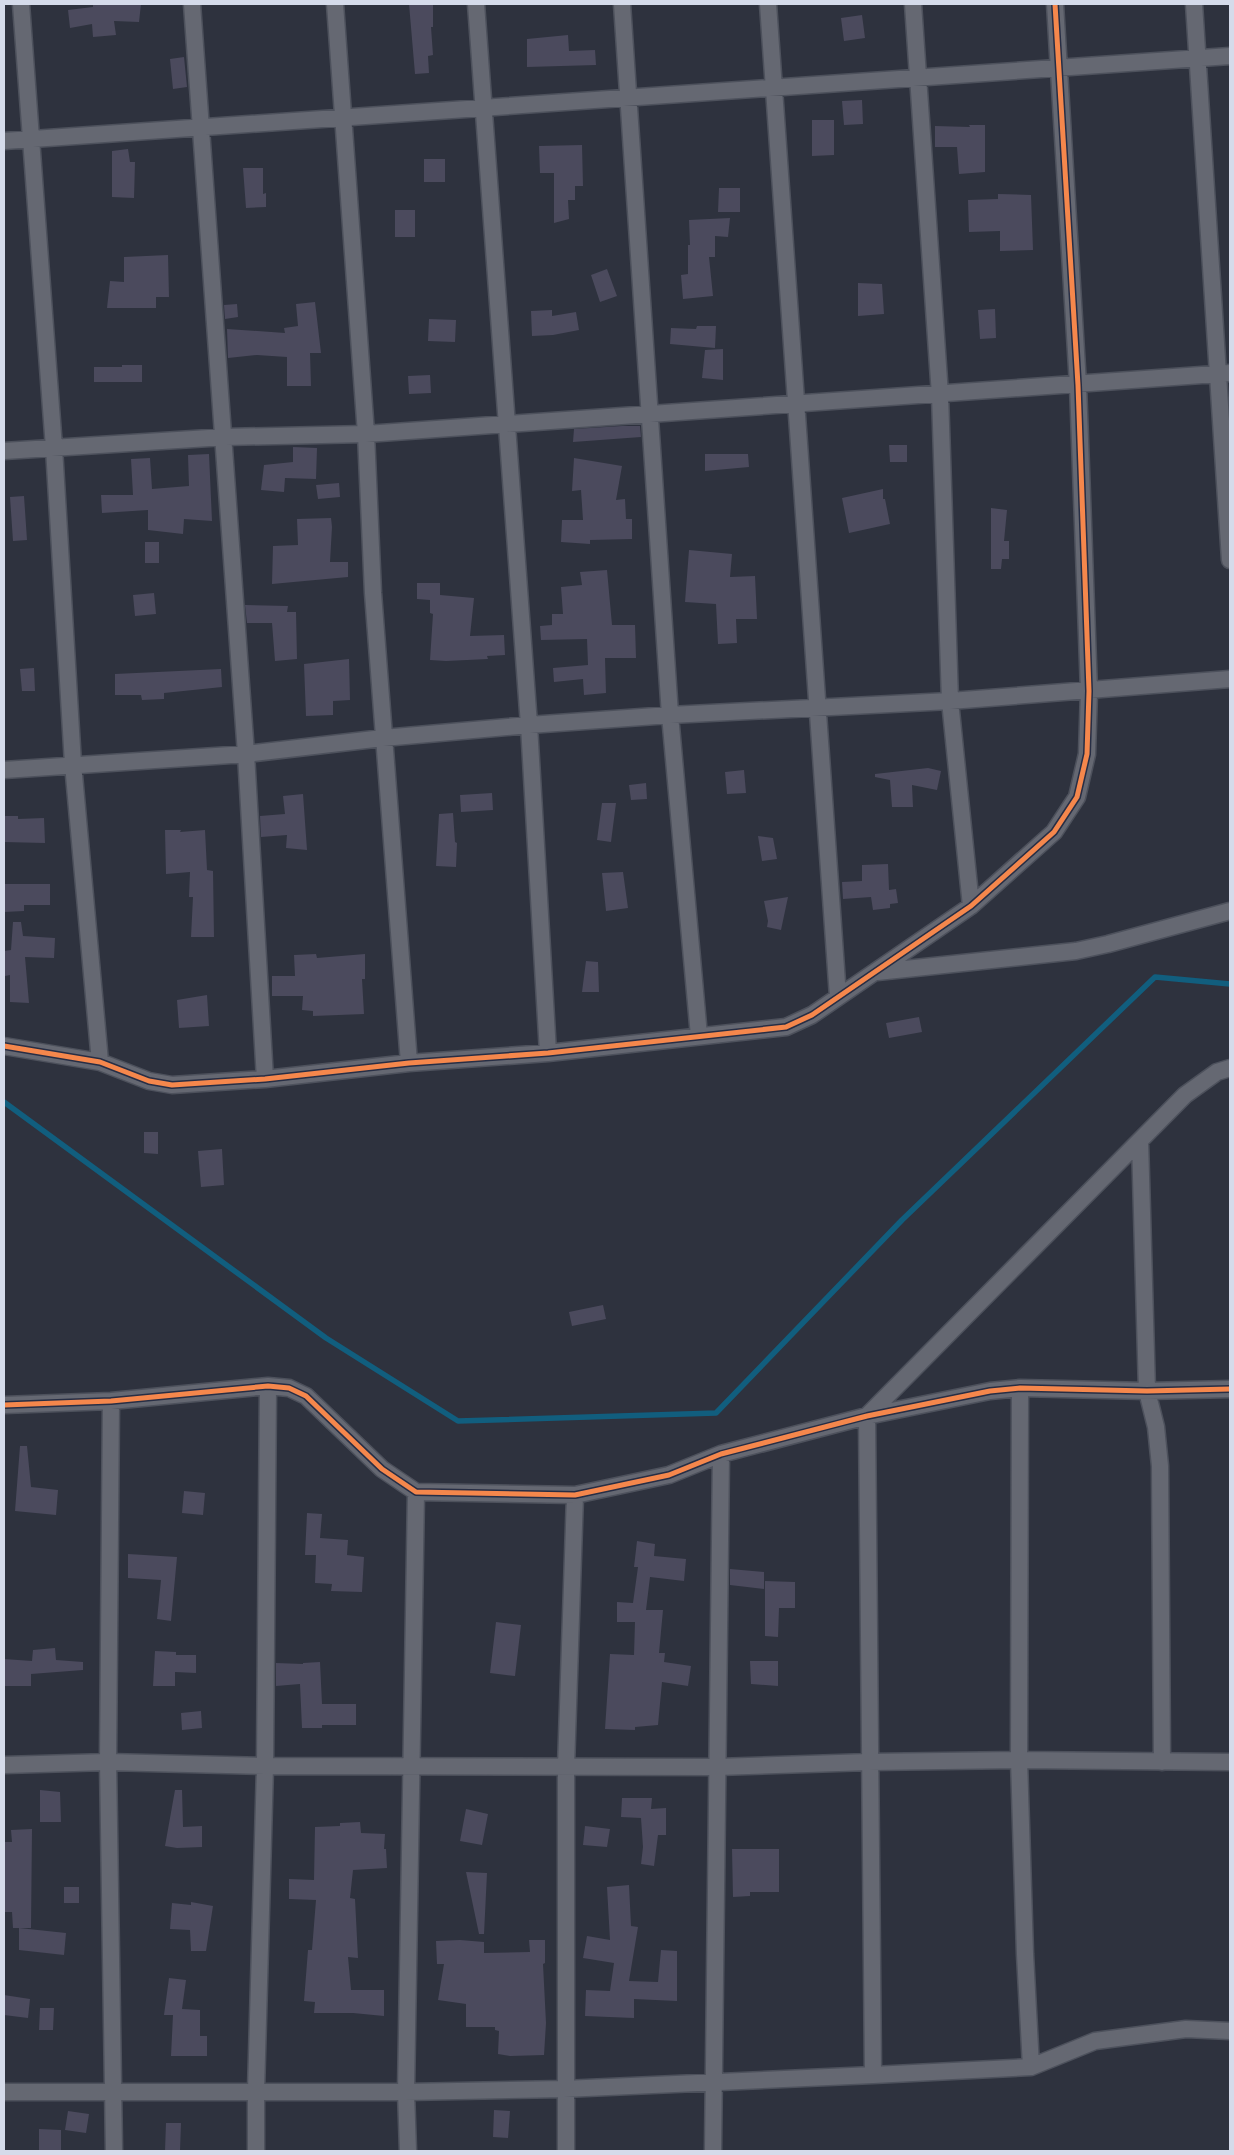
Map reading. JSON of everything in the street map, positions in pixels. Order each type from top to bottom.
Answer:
[{"type":"street","points":[[21,4],[54,448],[73,764],[100,1062]]},
{"type":"street","points":[[192,4],[225,437],[265,1079]]},
{"type":"street","points":[[335,4],[345,118],[366,434],[373,593],[409,1063]]},
{"type":"street","points":[[476,4],[529,725],[548,1053]]},
{"type":"street","points":[[622,4],[670,715],[699,1036]]},
{"type":"street","points":[[768,4],[838,997]]},
{"type":"street","points":[[913,4],[940,395],[950,701],[972,906]]},
{"type":"street","points":[[4,1046],[100,1062],[148,1081],[172,1085],[265,1079],[409,1063],[548,1053],[786,1027],[812,1015],[972,906],[1054,832],[1077,796],[1087,754],[1089,691],[1078,385],[1054,4]]},
{"type":"street","points":[[1194,4],[1224,374],[1230,560]]},
{"type":"street","points":[[4,141],[1230,56]]},
{"type":"street","points":[[4,451],[225,437],[366,434],[1224,374]]},
{"type":"street","points":[[4,770],[246,754],[384,738],[529,725],[670,715],[950,701],[1230,679]]},
{"type":"street","points":[[874,972],[1076,950],[1108,944],[1230,911]]},
{"type":"street","points":[[873,2075],[867,1416],[1185,1094],[1217,1072],[1230,1068]]},
{"type":"street","points":[[1140,1140],[1148,1391],[1156,1427],[1160,1466],[1162,1762]]},
{"type":"street","points":[[4,1405],[111,1401],[268,1386],[289,1388],[306,1396],[382,1469],[416,1492],[575,1495],[669,1475],[721,1454],[867,1416],[990,1391],[1020,1388],[1148,1391],[1230,1388]]},
{"type":"street","points":[[256,2151],[264,1766],[268,1386]]},
{"type":"street","points":[[1020,1388],[1019,1760],[1025,1954],[1031,2067]]},
{"type":"street","points":[[111,1401],[108,1762],[114,2151]]},
{"type":"street","points":[[713,2151],[721,1454]]},
{"type":"street","points":[[408,2151],[406,2092],[416,1492]]},
{"type":"street","points":[[566,2151],[564,2089],[566,1768],[575,1495]]},
{"type":"street","points":[[4,1765],[108,1762],[264,1766],[412,1765],[566,1768],[717,1767],[1019,1760],[1230,1762]]},
{"type":"street","points":[[4,2092],[406,2092],[564,2089],[713,2083],[1031,2067],[1094,2041],[1186,2029],[1230,2032]]},
{"type":"building","points":[[93,4],[141,4],[139,22],[114,21],[116,35],[93,37],[92,24],[70,28],[68,10],[93,7]]},
{"type":"building","points":[[409,4],[433,4],[433,27],[431,27],[433,55],[428,56],[429,73],[415,74]]},
{"type":"building","points":[[862,15],[865,38],[844,41],[841,18]]},
{"type":"building","points":[[568,35],[569,51],[595,50],[596,65],[527,67],[527,39]]},
{"type":"building","points":[[184,57],[187,87],[173,89],[170,59]]},
{"type":"building","points":[[862,100],[863,124],[844,125],[842,101]]},
{"type":"building","points":[[812,120],[834,120],[834,155],[812,156]]},
{"type":"building","points":[[969,125],[985,125],[985,172],[959,174],[957,147],[935,147],[935,126],[970,127]]},
{"type":"building","points":[[582,145],[583,186],[575,186],[575,200],[568,200],[569,219],[554,223],[554,173],[540,173],[539,146]]},
{"type":"building","points":[[128,149],[130,162],[135,162],[134,198],[112,197],[112,151]]},
{"type":"building","points":[[424,159],[445,159],[445,182],[424,182]]},
{"type":"building","points":[[243,168],[263,168],[263,194],[266,193],[266,207],[246,208]]},
{"type":"building","points":[[719,188],[740,188],[740,212],[718,212]]},
{"type":"building","points":[[998,194],[1031,195],[1033,250],[1000,251],[1000,231],[969,232],[968,200],[998,199]]},
{"type":"building","points":[[395,210],[415,210],[415,237],[395,237]]},
{"type":"building","points":[[730,218],[728,237],[715,236],[715,257],[709,257],[713,296],[683,299],[681,275],[688,274],[689,220]]},
{"type":"building","points":[[168,255],[169,297],[156,297],[156,308],[107,308],[110,281],[124,282],[124,257]]},
{"type":"building","points":[[607,269],[617,296],[600,302],[591,275]]},
{"type":"building","points":[[858,283],[882,284],[884,314],[858,316]]},
{"type":"building","points":[[315,302],[321,353],[310,353],[311,386],[287,386],[287,357],[257,355],[228,358],[227,329],[285,333],[284,328],[298,326],[296,304]]},
{"type":"building","points":[[237,304],[238,317],[225,319],[224,305]]},
{"type":"building","points":[[995,309],[996,338],[980,339],[978,310]]},
{"type":"building","points":[[552,310],[552,316],[576,312],[579,330],[553,335],[532,336],[531,311]]},
{"type":"building","points":[[429,319],[456,320],[455,342],[428,341]]},
{"type":"building","points":[[697,326],[716,326],[715,348],[670,344],[671,328],[696,329]]},
{"type":"building","points":[[723,349],[723,380],[702,378],[705,350]]},
{"type":"building","points":[[122,365],[142,365],[142,382],[94,382],[94,367],[122,367]]},
{"type":"building","points":[[430,375],[431,393],[409,394],[408,376]]},
{"type":"building","points":[[640,426],[641,437],[573,442],[574,429]]},
{"type":"building","points":[[889,445],[907,445],[907,462],[890,462]]},
{"type":"building","points":[[293,447],[317,448],[316,479],[285,478],[284,492],[261,490],[264,465],[293,462]]},
{"type":"building","points":[[209,454],[212,521],[184,519],[183,534],[148,530],[148,510],[102,513],[101,495],[133,495],[131,459],[150,458],[152,489],[189,486],[188,455]]},
{"type":"building","points":[[705,454],[748,454],[749,467],[705,471]]},
{"type":"building","points":[[574,458],[622,466],[616,500],[625,499],[626,519],[632,519],[632,539],[590,540],[590,544],[561,542],[562,520],[583,520],[581,490],[572,491]]},
{"type":"building","points":[[339,483],[340,497],[318,499],[316,485]]},
{"type":"building","points":[[883,489],[883,499],[885,499],[890,524],[849,533],[842,498]]},
{"type":"building","points":[[24,496],[27,540],[13,541],[10,497]]},
{"type":"building","points":[[991,508],[1007,510],[1004,541],[1009,541],[1009,559],[1002,559],[1001,569],[991,569]]},
{"type":"building","points":[[331,518],[330,562],[348,562],[348,577],[272,584],[273,546],[298,545],[297,519]]},
{"type":"building","points":[[145,542],[159,542],[159,563],[145,563]]},
{"type":"building","points":[[689,550],[732,554],[730,577],[755,576],[757,619],[736,619],[737,643],[718,644],[716,604],[685,602]]},
{"type":"building","points":[[607,570],[612,625],[635,625],[636,658],[605,658],[606,693],[584,695],[583,679],[554,682],[553,668],[588,665],[587,639],[541,640],[540,626],[552,625],[552,614],[563,614],[561,587],[582,585],[580,572]]},
{"type":"building","points":[[417,583],[440,583],[440,595],[474,598],[470,636],[504,635],[505,655],[487,656],[488,659],[430,660],[433,614],[430,613],[430,600],[417,599]]},
{"type":"building","points":[[154,593],[156,614],[135,616],[133,595]]},
{"type":"building","points":[[245,605],[288,606],[287,612],[296,612],[297,659],[275,661],[272,623],[247,623]]},
{"type":"building","points":[[349,659],[350,700],[333,701],[333,715],[306,716],[304,664]]},
{"type":"building","points":[[34,668],[35,691],[22,691],[20,669]]},
{"type":"building","points":[[221,669],[222,687],[164,693],[164,699],[142,700],[141,695],[115,695],[115,674]]},
{"type":"building","points":[[928,768],[941,771],[937,790],[912,785],[913,807],[892,807],[890,780],[875,777],[875,774]]},
{"type":"building","points":[[744,770],[746,793],[727,794],[725,772]]},
{"type":"building","points":[[646,783],[647,799],[631,800],[629,785]]},
{"type":"building","points":[[492,793],[493,810],[461,812],[460,795]]},
{"type":"building","points":[[303,794],[307,850],[286,848],[287,835],[261,837],[260,816],[285,814],[283,796]]},
{"type":"building","points":[[602,803],[616,803],[611,842],[597,840]]},
{"type":"building","points":[[453,813],[455,842],[457,843],[456,867],[436,866],[439,814]]},
{"type":"building","points":[[4,816],[18,816],[18,819],[44,818],[45,843],[4,842]]},
{"type":"building","points":[[165,830],[181,830],[180,832],[205,830],[207,870],[213,871],[214,937],[191,937],[193,897],[189,897],[190,872],[166,874]]},
{"type":"building","points":[[758,836],[773,838],[777,859],[762,861]]},
{"type":"building","points":[[888,864],[889,890],[896,889],[898,903],[890,904],[890,908],[873,910],[871,897],[843,899],[842,882],[862,881],[862,865]]},
{"type":"building","points":[[623,872],[628,908],[606,911],[602,873]]},
{"type":"building","points":[[4,884],[50,884],[50,905],[24,905],[24,911],[4,912]]},
{"type":"building","points":[[788,897],[781,930],[767,927],[768,921],[764,901]]},
{"type":"building","points":[[13,922],[21,922],[23,936],[55,938],[54,958],[25,957],[29,1003],[10,1002],[10,975],[5,976],[4,951],[11,950]]},
{"type":"building","points":[[316,954],[317,958],[365,954],[365,979],[362,979],[364,1014],[313,1016],[313,1011],[302,1010],[303,996],[272,996],[272,976],[295,976],[294,955]]},
{"type":"building","points":[[586,961],[598,962],[599,992],[582,992]]},
{"type":"building","points":[[207,995],[209,1026],[179,1028],[177,1000]]},
{"type":"building","points":[[919,1017],[922,1032],[889,1038],[886,1023]]},
{"type":"building","points":[[144,1132],[158,1132],[158,1154],[144,1153]]},
{"type":"building","points":[[222,1149],[224,1185],[201,1187],[198,1151]]},
{"type":"building","points":[[603,1305],[606,1319],[572,1326],[569,1312]]},
{"type":"building","points":[[20,1446],[27,1446],[31,1487],[58,1490],[56,1515],[15,1511]]},
{"type":"building","points":[[184,1491],[205,1493],[203,1515],[182,1513]]},
{"type":"building","points":[[307,1513],[322,1514],[320,1538],[348,1540],[347,1555],[364,1557],[362,1592],[331,1591],[332,1584],[315,1583],[316,1555],[305,1555]]},
{"type":"building","points":[[637,1541],[655,1544],[654,1556],[686,1559],[684,1581],[650,1577],[646,1610],[663,1610],[659,1653],[665,1653],[664,1662],[691,1666],[688,1686],[662,1682],[658,1725],[635,1727],[635,1730],[605,1729],[610,1654],[634,1655],[635,1622],[617,1622],[617,1602],[633,1603],[638,1567],[634,1567]]},
{"type":"building","points":[[128,1554],[177,1557],[171,1621],[157,1619],[161,1580],[128,1578]]},
{"type":"building","points":[[730,1569],[764,1572],[764,1589],[730,1585]]},
{"type":"building","points":[[765,1581],[795,1582],[795,1608],[779,1608],[778,1637],[765,1636]]},
{"type":"building","points":[[496,1622],[521,1625],[515,1676],[490,1673]]},
{"type":"building","points":[[55,1648],[56,1660],[83,1662],[83,1670],[31,1674],[31,1686],[4,1686],[4,1659],[32,1661],[33,1650]]},
{"type":"building","points":[[155,1651],[176,1652],[176,1655],[196,1655],[196,1673],[175,1672],[175,1686],[153,1686]]},
{"type":"building","points":[[750,1661],[778,1661],[778,1686],[751,1684]]},
{"type":"building","points":[[320,1662],[322,1704],[356,1704],[356,1725],[322,1725],[322,1728],[302,1728],[300,1684],[276,1686],[276,1663],[303,1664]]},
{"type":"building","points":[[201,1711],[202,1728],[182,1730],[181,1713]]},
{"type":"building","points":[[40,1790],[60,1792],[61,1822],[40,1822]]},
{"type":"building","points":[[175,1790],[182,1790],[183,1827],[202,1826],[202,1847],[177,1848],[165,1846]]},
{"type":"building","points":[[622,1798],[652,1798],[651,1809],[666,1808],[666,1835],[658,1835],[654,1866],[641,1864],[643,1847],[641,1818],[621,1817]]},
{"type":"building","points":[[466,1809],[488,1814],[482,1845],[460,1841]]},
{"type":"building","points":[[360,1822],[361,1833],[385,1834],[384,1849],[386,1849],[387,1868],[353,1870],[350,1898],[355,1899],[358,1958],[348,1957],[351,1990],[384,1990],[384,2016],[353,2013],[314,2013],[315,2002],[304,2001],[308,1950],[312,1950],[316,1900],[289,1899],[289,1879],[314,1880],[315,1827],[340,1826],[340,1823]]},
{"type":"building","points":[[585,1826],[610,1829],[607,1847],[583,1845]]},
{"type":"building","points":[[32,1829],[31,1928],[13,1928],[12,1912],[4,1912],[4,1842],[12,1842],[11,1830]]},
{"type":"building","points":[[732,1849],[779,1849],[779,1892],[750,1892],[750,1896],[733,1897]]},
{"type":"building","points":[[466,1872],[487,1873],[484,1934],[479,1934]]},
{"type":"building","points":[[629,1885],[631,1926],[638,1927],[629,1981],[658,1982],[661,1950],[677,1951],[677,2001],[634,1999],[634,2018],[585,2016],[586,1990],[610,1991],[614,1963],[583,1958],[587,1936],[610,1940],[607,1887]]},
{"type":"building","points":[[64,1887],[79,1887],[79,1903],[64,1903]]},
{"type":"building","points":[[191,1902],[213,1906],[206,1951],[191,1951],[190,1930],[170,1929],[172,1903],[191,1905]]},
{"type":"building","points":[[19,1928],[66,1933],[64,1955],[19,1950]]},
{"type":"building","points":[[529,1940],[545,1940],[545,1963],[543,1964],[546,2023],[544,2055],[510,2056],[498,2054],[499,2031],[495,2030],[495,2027],[466,2027],[466,2004],[438,2000],[444,1964],[437,1964],[436,1941],[484,1942],[484,1953],[530,1952]]},
{"type":"building","points":[[169,1978],[186,1980],[182,2009],[200,2010],[200,2036],[207,2036],[207,2056],[171,2056],[173,2015],[164,2015]]},
{"type":"building","points":[[4,1995],[30,1999],[28,2018],[4,2015]]},
{"type":"building","points":[[40,2008],[54,2008],[53,2030],[39,2030]]},
{"type":"building","points":[[494,2110],[510,2111],[508,2138],[493,2137]]},
{"type":"building","points":[[68,2111],[89,2114],[86,2133],[65,2130]]},
{"type":"building","points":[[166,2123],[181,2123],[180,2151],[165,2151]]},
{"type":"building","points":[[39,2129],[61,2130],[61,2151],[39,2151]]},
{"type":"waterway","points":[[4,1102],[326,1338],[458,1421],[716,1413],[902,1220],[1155,977],[1230,984]]},
{"type":"cycle path","points":[[4,1046],[100,1062],[149,1081],[172,1085],[265,1079],[409,1063],[548,1053],[786,1027],[812,1015],[971,906],[1054,832],[1077,797],[1087,754],[1089,691],[1078,385],[1055,4]]},
{"type":"cycle path","points":[[4,1405],[111,1401],[268,1386],[289,1388],[306,1396],[382,1469],[416,1492],[575,1495],[669,1475],[721,1454],[867,1416],[990,1391],[1020,1388],[1147,1391],[1230,1389]]}]
